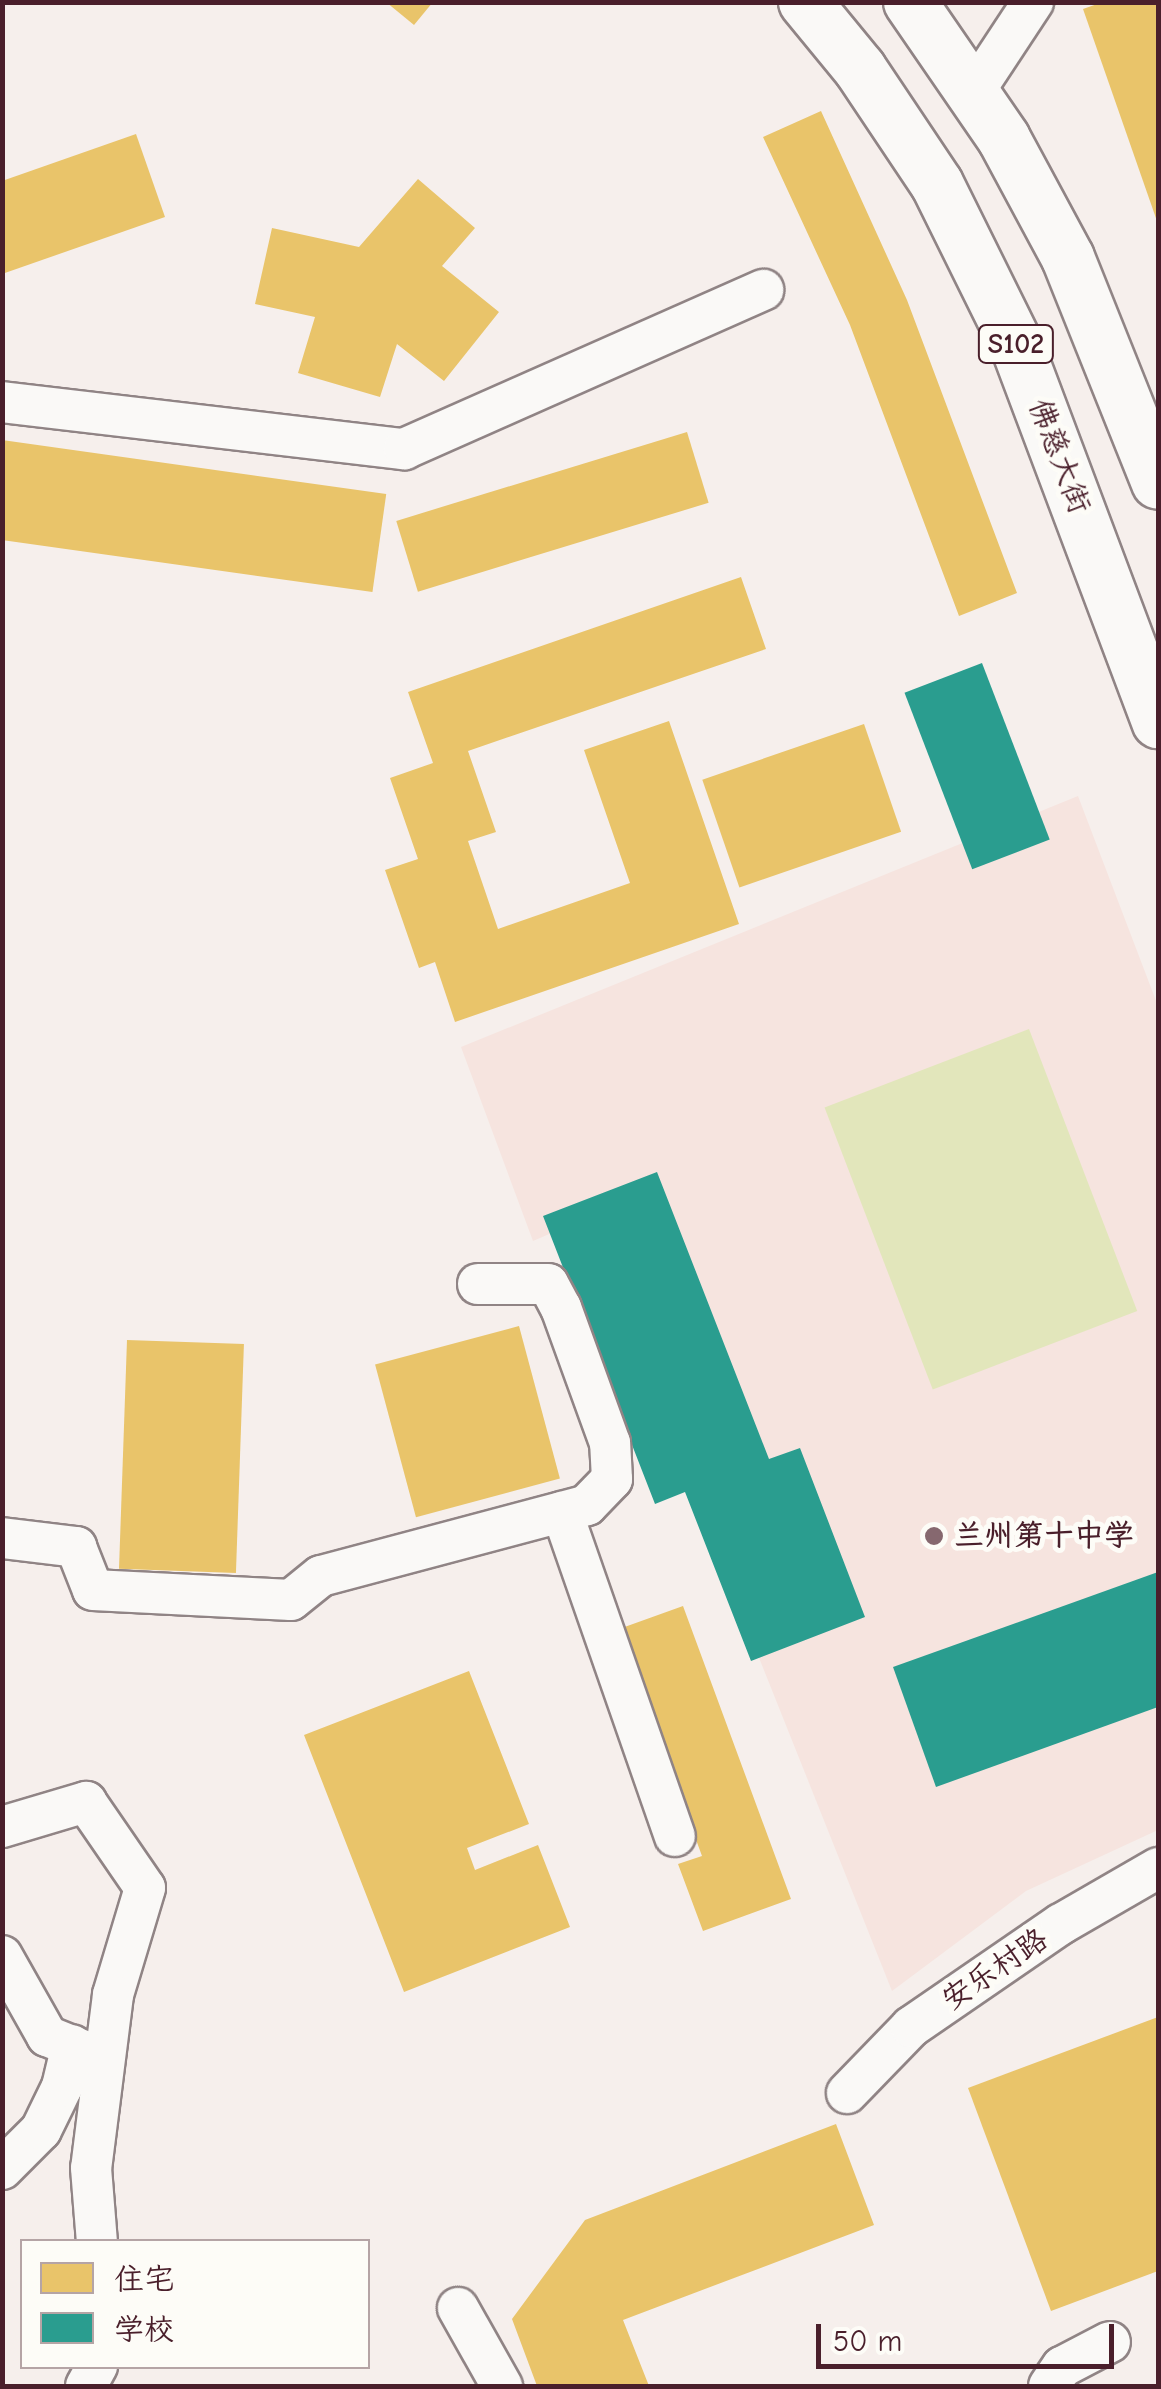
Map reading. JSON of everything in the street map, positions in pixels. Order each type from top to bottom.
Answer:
[{"type":"main road","name":"佛慈大街","points":[[806,2],[860,68],[936,184],[1018,346],[1158,722]]},
{"type":"main road","name":"S102","points":[[910,2],[973,93],[1068,258],[1158,484]]},
{"type":"street","points":[[973,93],[1033,2]]},
{"type":"street","points":[[2,402],[404,449],[763,290]]},
{"type":"street","points":[[2,1538],[76,1548],[94,1590],[292,1600],[321,1576],[587,1505],[612,1479],[610,1442],[561,1308],[548,1284],[478,1284]]},
{"type":"street","points":[[562,1512],[675,1836]]},
{"type":"street","points":[[2,1826],[86,1802],[145,1888],[113,1994],[88,2052],[62,2088],[41,2130],[2,2169]]},
{"type":"street","name":"安乐村路","points":[[847,2093],[910,2027],[1158,1868]]},
{"type":"street","points":[[2,1956],[46,2036],[88,2052]]},
{"type":"street","points":[[88,2052],[97,2239]]},
{"type":"street","points":[[458,2308],[502,2386]]},
{"type":"street","points":[[1049,2386],[1062,2367],[1110,2342]]},
{"type":"shaded area","name":"兰州第十中学","points":[[1078,796],[1158,1006],[1158,1830],[1026,1891],[892,1991],[584,1219],[533,1241],[461,1047]]},
{"type":"green space","points":[[1029,1029],[1137,1311],[933,1389],[825,1107]]},
{"type":"building: 住宅","points":[[386,2],[433,2],[414,25]]},
{"type":"building: 住宅","points":[[1103,2],[1158,2],[1158,224],[1083,9]]},
{"type":"building: 住宅","points":[[821,111],[907,300],[1017,593],[959,616],[850,325],[763,137]]},
{"type":"building: 住宅","points":[[136,134],[165,217],[2,274],[2,181]]},
{"type":"building: 住宅","points":[[418,179],[475,228],[442,266],[499,312],[444,381],[397,344],[380,397],[298,373],[315,317],[255,304],[272,228],[359,247]]},
{"type":"building: 住宅","points":[[687,432],[709,503],[418,592],[396,521]]},
{"type":"building: 住宅","points":[[2,440],[386,494],[372,592],[2,540]]},
{"type":"building: 住宅","points":[[741,577],[766,649],[468,751],[496,832],[468,841],[498,929],[630,883],[584,750],[669,721],[739,924],[455,1022],[435,962],[419,968],[385,870],[418,859],[390,778],[433,763],[408,692]]},
{"type":"building: 住宅","points":[[864,724],[901,832],[739,887],[702,780]]},
{"type":"building: 住宅","points":[[519,1326],[560,1479],[416,1517],[375,1365]]},
{"type":"building: 住宅","points":[[127,1340],[244,1344],[236,1573],[119,1569]]},
{"type":"building: 住宅","points":[[683,1606],[791,1899],[703,1931],[678,1864],[702,1856],[619,1629]]},
{"type":"building: 住宅","points":[[469,1671],[529,1824],[467,1848],[475,1870],[538,1845],[570,1927],[404,1992],[304,1735]]},
{"type":"building: 住宅","points":[[1158,2017],[1158,2271],[1051,2311],[968,2088]]},
{"type":"building: 住宅","points":[[836,2124],[874,2225],[623,2320],[649,2386],[537,2386],[512,2319],[585,2220]]},
{"type":"building: 学校","points":[[982,663],[1050,839],[972,869],[905,693]]},
{"type":"building: 学校","points":[[657,1172],[769,1459],[800,1448],[865,1617],[751,1661],[685,1492],[655,1504],[543,1216]]},
{"type":"building: 学校","points":[[1158,1572],[1158,1707],[936,1787],[893,1667]]},
{"type":"place","name":"兰州第十中学","points":[[934,1536]]}]
